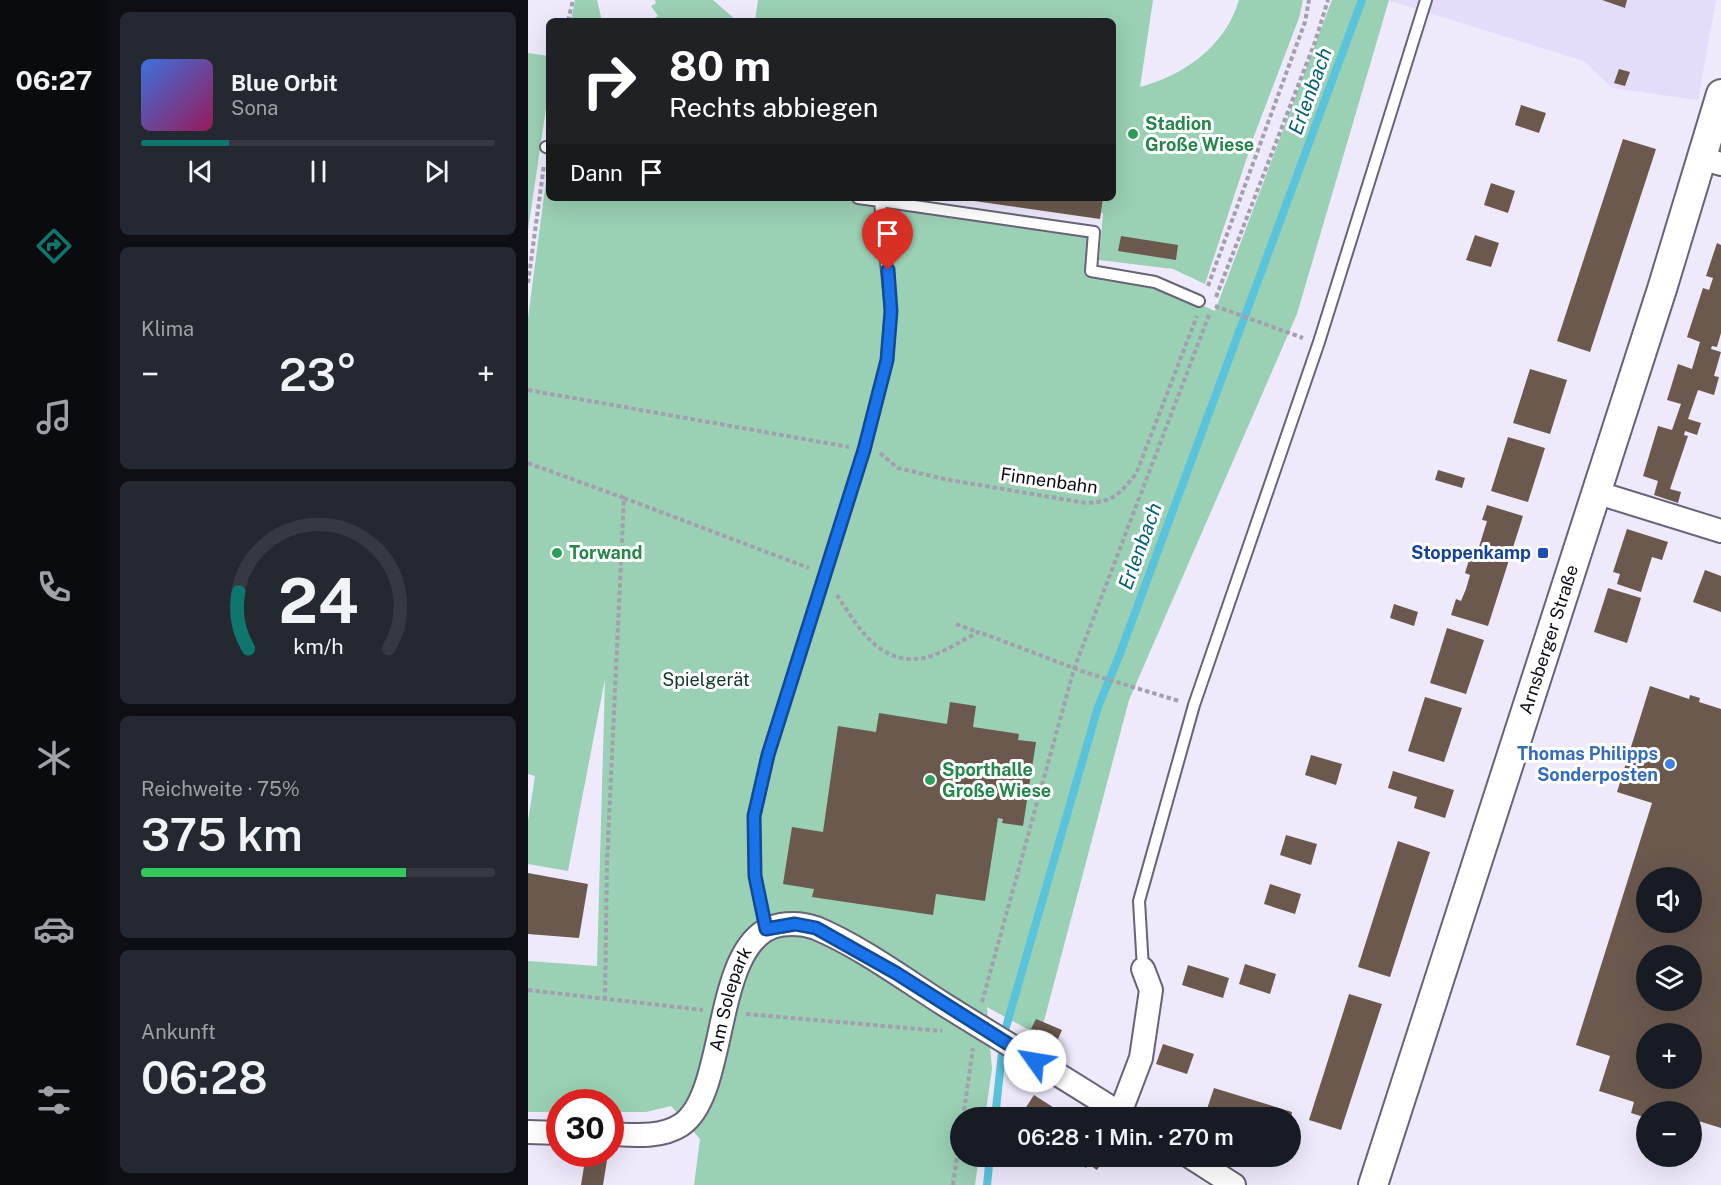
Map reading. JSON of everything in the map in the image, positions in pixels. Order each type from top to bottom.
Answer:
[{"type":"street","name":"Arnsberger Straße","points":[[1373,1185],[1515,750],[1595,492],[1712,161],[1721,94]]},
{"type":"street","points":[[1595,492],[1721,531]]},
{"type":"street","name":"Am Solepark","points":[[624,1133],[665,1132],[690,1118],[700,1100],[724,1012],[746,949],[766,929],[795,924],[816,928],[896,973],[976,1029],[1111,1107]]},
{"type":"street","points":[[1126,1107],[1143,1046],[1151,990],[1143,969]]},
{"type":"street","points":[[528,1132],[546,1133]]},
{"type":"street","points":[[1206,1167],[1234,1185]]},
{"type":"lane","points":[[1143,969],[1139,901],[1194,705],[1319,342],[1426,0]]},
{"type":"lane","points":[[766,929],[755,876],[754,816],[768,755],[864,450],[887,360],[891,311],[880,201],[1094,232],[1091,271],[1155,282],[1199,301]]},
{"type":"path","points":[[569,18],[573,0]]},
{"type":"path","points":[[1206,291],[1305,22],[1309,0]]},
{"type":"path","points":[[965,1107],[976,1029],[994,954],[1074,669],[1315,42],[1328,0]]},
{"type":"path","points":[[528,283],[546,161]]},
{"type":"path","points":[[1230,312],[1280,332],[1319,342]]},
{"type":"path","name":"Finnenbahn","points":[[528,390],[880,453],[897,468],[944,479],[1086,503],[1106,502],[1121,492],[1136,474],[1198,313]]},
{"type":"path","points":[[528,463],[824,575],[861,632],[873,645],[889,655],[925,658],[979,632]]},
{"type":"path","points":[[605,998],[607,862],[624,498]]},
{"type":"path","points":[[956,624],[1074,669],[1127,687],[1194,705]]},
{"type":"path","points":[[528,990],[724,1012],[976,1029]]},
{"type":"path","points":[[953,1185],[956,1167]]},
{"type":"shaded area","points":[[1387,0],[1716,0],[1698,100],[1612,88],[1584,61]]},
{"type":"green space","points":[[575,0],[597,0],[601,18],[572,18]]},
{"type":"green space","points":[[655,0],[713,0],[734,18],[654,18],[658,16],[651,6],[656,3]]},
{"type":"green space","points":[[758,0],[1153,0],[1140,87],[1172,75],[1201,57],[1224,32],[1239,0],[1303,0],[1299,18],[1254,136],[1205,284],[1173,269],[1099,260],[1103,213],[1015,201],[1116,201],[1116,18],[755,18]]},
{"type":"green space","name":"Spielgerät","points":[[1332,0],[1389,0],[1297,314],[1129,700],[1040,1036],[987,1007],[992,1069],[986,1107],[950,1107],[950,1167],[978,1167],[975,1185],[694,1185],[700,1139],[671,1106],[646,1112],[624,1112],[624,1089],[546,1089],[546,1112],[528,1112],[528,961],[597,966],[605,679],[568,871],[528,864],[528,821],[535,776],[528,774],[528,318],[546,181],[546,201],[859,201],[1077,232],[1091,235],[1087,273],[1155,284],[1215,311]]},
{"type":"green space","points":[[528,53],[546,56],[546,108],[528,230]]},
{"type":"building","points":[[1602,0],[1627,0],[1625,8]]},
{"type":"building","points":[[1619,69],[1630,72],[1625,86],[1614,83]]},
{"type":"building","points":[[1521,105],[1546,113],[1539,133],[1515,125]]},
{"type":"building","points":[[1623,139],[1656,149],[1590,352],[1557,341]]},
{"type":"building","points":[[1491,183],[1515,191],[1508,213],[1484,205]]},
{"type":"building","points":[[974,201],[1103,201],[1100,219]]},
{"type":"building","points":[[1475,235],[1499,243],[1491,267],[1466,260]]},
{"type":"building","points":[[1121,236],[1178,245],[1176,260],[1118,251]]},
{"type":"building","points":[[1717,243],[1721,245],[1721,333],[1717,347],[1712,346],[1711,349],[1721,352],[1714,376],[1719,377],[1714,395],[1698,390],[1688,419],[1701,423],[1697,435],[1685,431],[1684,435],[1688,436],[1670,489],[1681,492],[1678,503],[1654,495],[1658,481],[1643,476],[1658,426],[1672,430],[1681,404],[1667,400],[1678,364],[1692,369],[1700,342],[1687,337],[1703,288],[1709,290],[1713,278],[1706,276]]},
{"type":"building","points":[[1530,369],[1567,380],[1550,434],[1513,423]]},
{"type":"building","points":[[1508,437],[1545,448],[1528,502],[1491,491]]},
{"type":"building","points":[[1438,470],[1465,478],[1462,488],[1435,480]]},
{"type":"building","points":[[1487,505],[1523,516],[1488,626],[1451,615],[1456,599],[1461,601],[1466,589],[1470,575],[1465,573],[1474,546],[1479,547],[1487,521],[1482,520]]},
{"type":"building","points":[[1627,529],[1668,542],[1662,560],[1652,557],[1641,592],[1617,584],[1620,574],[1613,572]]},
{"type":"building","points":[[1705,570],[1721,576],[1721,612],[1693,602]]},
{"type":"building","points":[[1608,588],[1641,598],[1627,643],[1594,632]]},
{"type":"building","points":[[1394,604],[1418,612],[1414,626],[1390,618]]},
{"type":"building","points":[[1447,628],[1484,640],[1466,694],[1430,683]]},
{"type":"building","points":[[1650,686],[1689,699],[1690,695],[1700,698],[1699,702],[1721,709],[1721,1128],[1702,1122],[1702,1101],[1636,1101],[1636,1115],[1631,1113],[1634,1102],[1599,1091],[1610,1056],[1576,1045],[1652,803],[1617,792]]},
{"type":"building","points":[[1425,697],[1462,708],[1444,762],[1408,751]]},
{"type":"building","name":"Sporthalle Große Wiese","points":[[950,702],[976,706],[973,727],[1019,734],[1018,740],[1036,742],[1023,826],[1002,823],[1003,819],[998,818],[985,901],[936,894],[933,915],[812,897],[814,889],[783,884],[792,827],[823,832],[838,726],[876,732],[879,713],[947,724]]},
{"type":"building","points":[[1311,755],[1342,764],[1336,785],[1305,775]]},
{"type":"building","points":[[1393,771],[1454,790],[1445,818],[1414,808],[1417,797],[1388,788]]},
{"type":"building","points":[[1286,835],[1317,844],[1311,865],[1280,855]]},
{"type":"building","points":[[1398,841],[1430,852],[1390,977],[1358,967]]},
{"type":"building","points":[[528,873],[588,884],[579,938],[528,934]]},
{"type":"building","points":[[1270,884],[1301,894],[1295,914],[1264,904]]},
{"type":"building","points":[[1245,964],[1276,974],[1270,994],[1239,984]]},
{"type":"building","points":[[1188,965],[1229,978],[1223,998],[1182,985]]},
{"type":"building","points":[[1349,994],[1382,1004],[1341,1130],[1309,1120]]},
{"type":"building","points":[[1036,1019],[1062,1030],[1057,1041],[1031,1029]]},
{"type":"building","points":[[1163,1044],[1194,1054],[1187,1074],[1156,1064]]},
{"type":"building","points":[[1214,1088],[1276,1107],[1208,1107]]},
{"type":"building","points":[[1034,1095],[1053,1107],[1026,1107]]},
{"type":"building","points":[[584,1167],[606,1167],[603,1185],[581,1185]]},
{"type":"waterway","name":"Erlenbach","points":[[996,1107],[1004,1034],[1098,707],[1119,656],[1362,0]]},
{"type":"waterway","name":"Erlenbach","points":[[987,1185],[989,1167]]},
{"type":"place","name":"Stadion Große Wiese","points":[[1133,134]]},
{"type":"place","name":"Torwand","points":[[557,553]]},
{"type":"place","name":"Stoppenkamp","points":[[1543,553]]},
{"type":"place","name":"Thomas Philipps Sonderposten","points":[[1670,764]]},
{"type":"place","name":"Sporthalle Große Wiese","points":[[930,780]]},
{"type":"route","points":[[888,270],[891,311],[887,360],[864,450],[768,755],[754,816],[755,876],[766,929],[795,924],[816,928],[896,973],[1035,1061]]}]
